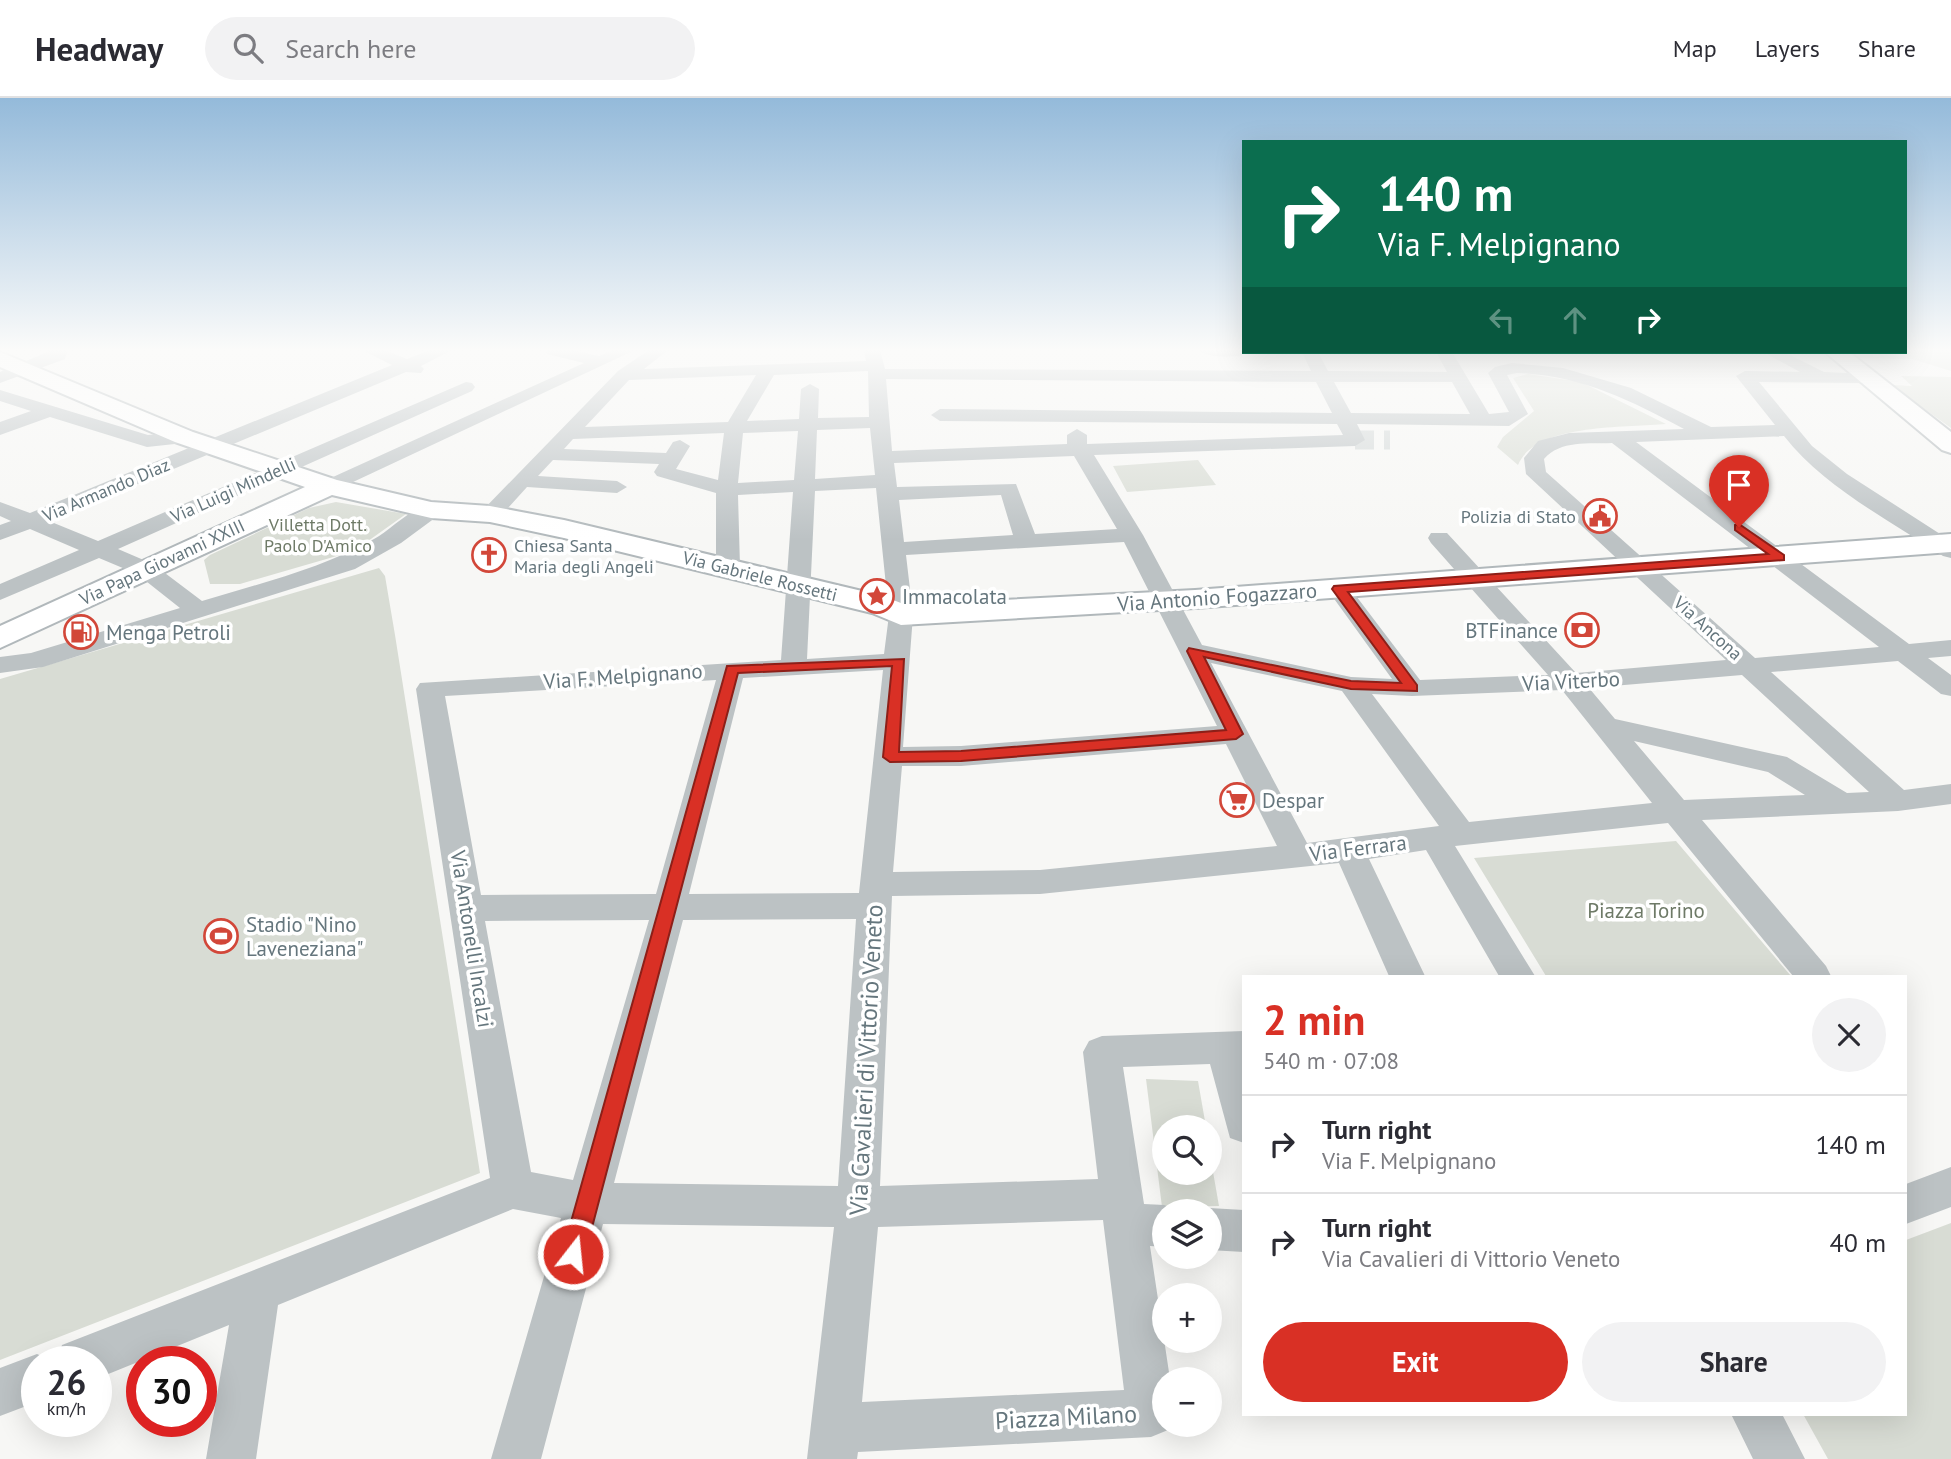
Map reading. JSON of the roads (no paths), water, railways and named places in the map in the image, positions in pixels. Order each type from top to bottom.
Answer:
[{"type":"street","points":[[0,429],[42,414]]},
{"type":"street","points":[[62,414],[147,441],[184,437]]},
{"type":"street","name":"Via Gabriele Rossetti","points":[[129,414],[209,447],[329,486],[431,510],[490,514],[728,567],[883,606],[901,615]]},
{"type":"street","name":"Via Armando Diaz","points":[[0,533],[290,414]]},
{"type":"street","name":"Via Luigi Mindelli","points":[[0,593],[406,414]]},
{"type":"street","name":"Via Papa Giovanni XXIII","points":[[0,638],[487,414]]},
{"type":"street","points":[[490,514],[589,414]]},
{"type":"street","points":[[728,567],[727,489],[734,427],[742,414]]},
{"type":"street","points":[[794,666],[806,485],[806,414]]},
{"type":"street","name":"Via Cavalieri di Vittorio Veneto","points":[[833,1443],[858,1208],[876,895],[899,662],[901,615],[877,414]]},
{"type":"street","points":[[939,415],[945,414]]},
{"type":"street","points":[[883,457],[945,414]]},
{"type":"street","points":[[1007,451],[1012,414]]},
{"type":"street","points":[[1068,414],[1075,416],[1483,420],[1509,420],[1519,414]]},
{"type":"street","points":[[1210,414],[1221,443]]},
{"type":"street","points":[[1277,414],[1288,441]]},
{"type":"street","points":[[939,415],[1007,451],[1082,451],[1221,443],[1355,440],[1341,414]]},
{"type":"street","points":[[1440,439],[1477,439],[1483,420],[1480,414]]},
{"type":"street","points":[[1666,414],[1705,432]]},
{"type":"street","points":[[1776,414],[1805,450],[1840,478],[1947,546]]},
{"type":"street","points":[[1912,414],[1951,445]]},
{"type":"street","points":[[1075,416],[1077,444],[1132,535],[1298,855]]},
{"type":"street","points":[[1144,416],[1152,446]]},
{"type":"street","points":[[571,433],[878,422]]},
{"type":"street","points":[[690,429],[664,472],[727,489],[806,485],[1009,488],[1026,540]]},
{"type":"street","name":"Via Ancona","points":[[1789,430],[1569,439],[1545,444],[1534,458],[1536,474],[1898,801]]},
{"type":"street","points":[[1618,438],[1951,688]]},
{"type":"street","points":[[551,454],[672,459]]},
{"type":"street","points":[[524,481],[617,487]]},
{"type":"street","points":[[0,508],[145,569],[196,608]]},
{"type":"street","points":[[0,665],[34,661],[196,608],[347,564],[393,538],[431,510]]},
{"type":"street","points":[[893,549],[1132,535]]},
{"type":"street","points":[[1439,538],[1473,579],[1569,682],[1812,975]]},
{"type":"street","name":"Via Antonio Fogazzaro","points":[[901,615],[1165,601],[1947,546]]},
{"type":"street","points":[[1339,589],[1412,688]]},
{"type":"street","name":"Via Viterbo","points":[[1194,651],[1351,685],[1412,688],[1569,682],[1752,668],[1951,648]]},
{"type":"street","name":"Via F. Melpignano","points":[[430,689],[732,669],[899,662]]},
{"type":"street","points":[[516,1459],[670,905],[732,669]]},
{"type":"street","points":[[1351,685],[1448,836],[1517,975]]},
{"type":"street","name":"Via Antonelli Incalzi","points":[[430,689],[513,1189]]},
{"type":"street","points":[[1602,725],[1777,764],[1839,802]]},
{"type":"street","points":[[890,757],[961,756],[1236,734]]},
{"type":"street","name":"Via Ferrara","points":[[468,908],[670,905],[876,895],[1040,882],[1349,850],[1448,836],[1677,811],[1898,801],[1951,794]]},
{"type":"street","points":[[1349,850],[1408,975]]},
{"type":"street","name":"Piazza Milano","points":[[833,1443],[1151,1413],[1138,1216],[1102,1052],[1235,1048],[1242,1108]]},
{"type":"street","points":[[1907,1204],[1951,1187]]},
{"type":"street","points":[[112,1349],[513,1189],[588,1203],[1138,1216]]},
{"type":"street","points":[[1222,1230],[1242,1231]]},
{"type":"street","points":[[231,1459],[257,1292]]},
{"type":"street","points":[[0,1392],[21,1384]]},
{"type":"street","points":[[1756,1416],[1780,1459]]},
{"type":"tunnel","points":[[1355,440],[1390,440]]},
{"type":"place","name":"Polizia di Stato","points":[[1600,516]]},
{"type":"place","name":"Chiesa Santa Maria degli Angeli","points":[[489,555]]},
{"type":"place","name":"Immacolata","points":[[877,596]]},
{"type":"place","name":"BTFinance","points":[[1582,630]]},
{"type":"place","name":"Menga Petroli","points":[[81,632]]},
{"type":"place","name":"Despar","points":[[1237,800]]},
{"type":"place","name":"Stadio \"Nino Laveneziana\"","points":[[221,936]]},
{"type":"park label","name":"Villetta Dott. Paolo D'Amico","points":[[318,534]]},
{"type":"park label","name":"Piazza Torino","points":[[1646,910]]}]
